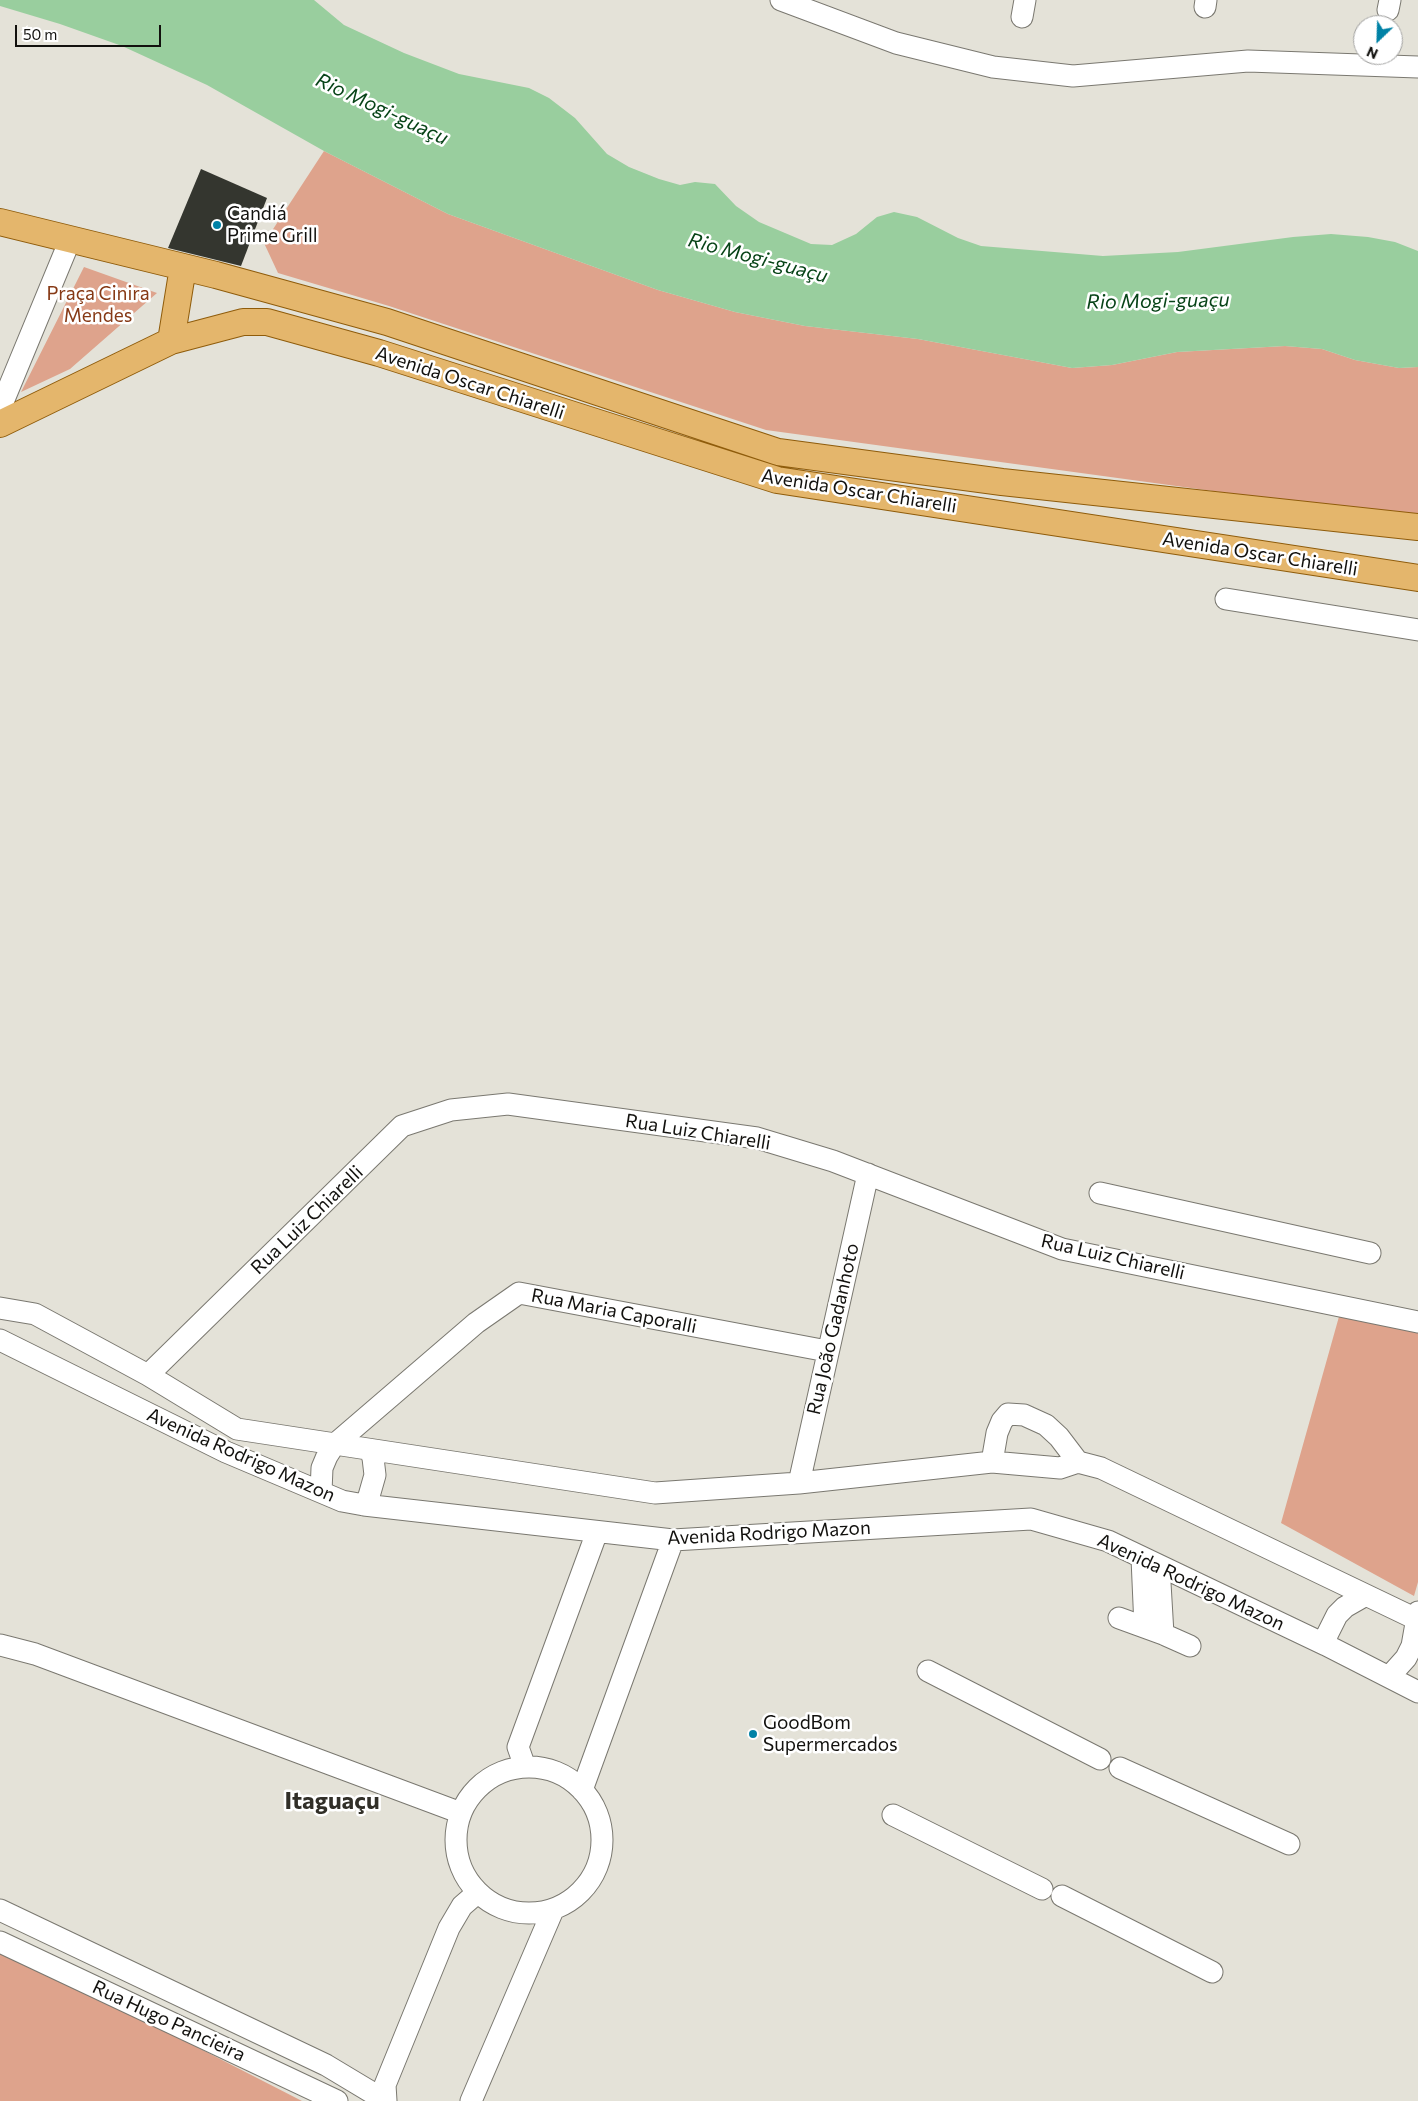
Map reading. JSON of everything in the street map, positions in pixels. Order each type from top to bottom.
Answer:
[{"type":"main road","name":"Avenida Oscar Chiarelli","points":[[0,222],[183,267],[387,322],[778,452],[1002,482],[1418,527]]},
{"type":"main road","points":[[171,341],[183,267]]},
{"type":"main road","name":"Avenida Oscar Chiarelli","points":[[0,424],[171,341],[243,322],[267,322],[379,353],[777,480],[1418,578]]},
{"type":"street","points":[[781,0],[896,43],[993,67],[1073,76],[1248,61],[1418,67]]},
{"type":"street","points":[[0,409],[70,240]]},
{"type":"street","points":[[1226,599],[1418,630]]},
{"type":"street","name":"Rua Luiz Chiarelli","points":[[148,1375],[402,1126],[451,1110],[508,1104],[757,1138],[833,1161],[1062,1249],[1418,1322]]},
{"type":"street","name":"Rua João Gadanhoto","points":[[799,1483],[868,1174]]},
{"type":"street","points":[[1100,1193],[1370,1253]]},
{"type":"street","name":"Rua Maria Caporalli","points":[[334,1445],[476,1323],[518,1293],[827,1351]]},
{"type":"street","name":"Avenida Rodrigo Mazon","points":[[0,1308],[35,1314],[148,1375],[237,1429],[655,1492],[799,1483],[992,1462],[1060,1468],[1078,1462],[1102,1468],[1417,1617]]},
{"type":"street","name":"Avenida Rodrigo Mazon","points":[[0,1340],[226,1452],[342,1501],[364,1505],[673,1540],[1031,1519],[1095,1536],[1326,1645],[1418,1692]]},
{"type":"street","points":[[992,1462],[997,1433],[1002,1421],[1008,1414],[1024,1415],[1046,1425],[1059,1437],[1078,1462]]},
{"type":"street","points":[[321,1492],[322,1468],[334,1445]]},
{"type":"street","points":[[364,1505],[370,1496],[375,1476],[370,1450]]},
{"type":"street","points":[[525,1767],[518,1747],[597,1532]]},
{"type":"street","points":[[582,1790],[673,1540]]},
{"type":"street","points":[[1150,1562],[1154,1630]]},
{"type":"street","points":[[1326,1645],[1327,1635],[1337,1615],[1345,1607],[1366,1594]]},
{"type":"street","points":[[1389,1677],[1406,1658],[1412,1646],[1417,1617]]},
{"type":"street","points":[[1118,1618],[1154,1630],[1190,1646]]},
{"type":"street","points":[[0,1646],[34,1654],[461,1813]]},
{"type":"street","points":[[928,1671],[1100,1759]]},
{"type":"street","points":[[525,1767],[562,1775],[582,1790],[595,1810],[602,1833],[600,1858],[591,1880],[574,1898],[553,1910],[529,1914],[506,1910],[477,1893],[468,1881],[458,1859],[456,1836],[461,1813],[473,1792],[491,1777],[525,1767]]},
{"type":"street","points":[[1120,1768],[1289,1844]]},
{"type":"street","points":[[893,1815],[1042,1889]]},
{"type":"street","points":[[386,2101],[385,2085],[449,1928],[462,1906],[477,1893]]},
{"type":"street","points":[[1062,1896],[1212,1972]]},
{"type":"street","points":[[0,1910],[326,2065],[386,2101]]},
{"type":"street","points":[[471,2101],[553,1910]]},
{"type":"street","name":"Rua Hugo Pancieira","points":[[0,1942],[337,2101]]},
{"type":"green space","points":[[324,151],[448,214],[658,290],[735,312],[805,326],[918,339],[1072,368],[1112,365],[1177,352],[1285,346],[1322,349],[1355,360],[1399,368],[1418,367],[1418,519],[766,430],[389,306],[278,273],[264,243]]},
{"type":"green space","name":"Praça Cinira Mendes","points":[[84,267],[157,293],[70,369],[21,392]]},
{"type":"green space","points":[[1340,1313],[1418,1328],[1418,1582],[1414,1596],[1281,1523]]},
{"type":"green space","points":[[0,1952],[144,2020],[302,2101],[0,2101]]},
{"type":"water","name":"Rio Mogi-guaçu","points":[[0,0],[314,0],[344,25],[404,53],[459,74],[529,88],[549,98],[575,118],[607,154],[629,167],[680,185],[695,182],[715,184],[736,206],[759,222],[811,244],[832,245],[856,234],[877,217],[894,212],[917,217],[958,238],[981,246],[1103,256],[1178,252],[1331,234],[1368,237],[1395,242],[1418,251],[1418,367],[1399,368],[1355,360],[1322,349],[1285,346],[1177,352],[1112,365],[1072,368],[918,339],[805,326],[735,312],[658,290],[448,214],[324,151],[207,85],[122,46],[60,24],[0,6]]},
{"type":"building","name":"Candiá Prime Grill","points":[[201,169],[267,198],[241,266],[168,248]]},
{"type":"place","name":"Candiá Prime Grill","points":[[217,225]]},
{"type":"place","name":"GoodBom Supermercados","points":[[753,1734]]},
{"type":"district","name":"Itaguaçu","points":[[332,1801]]}]
